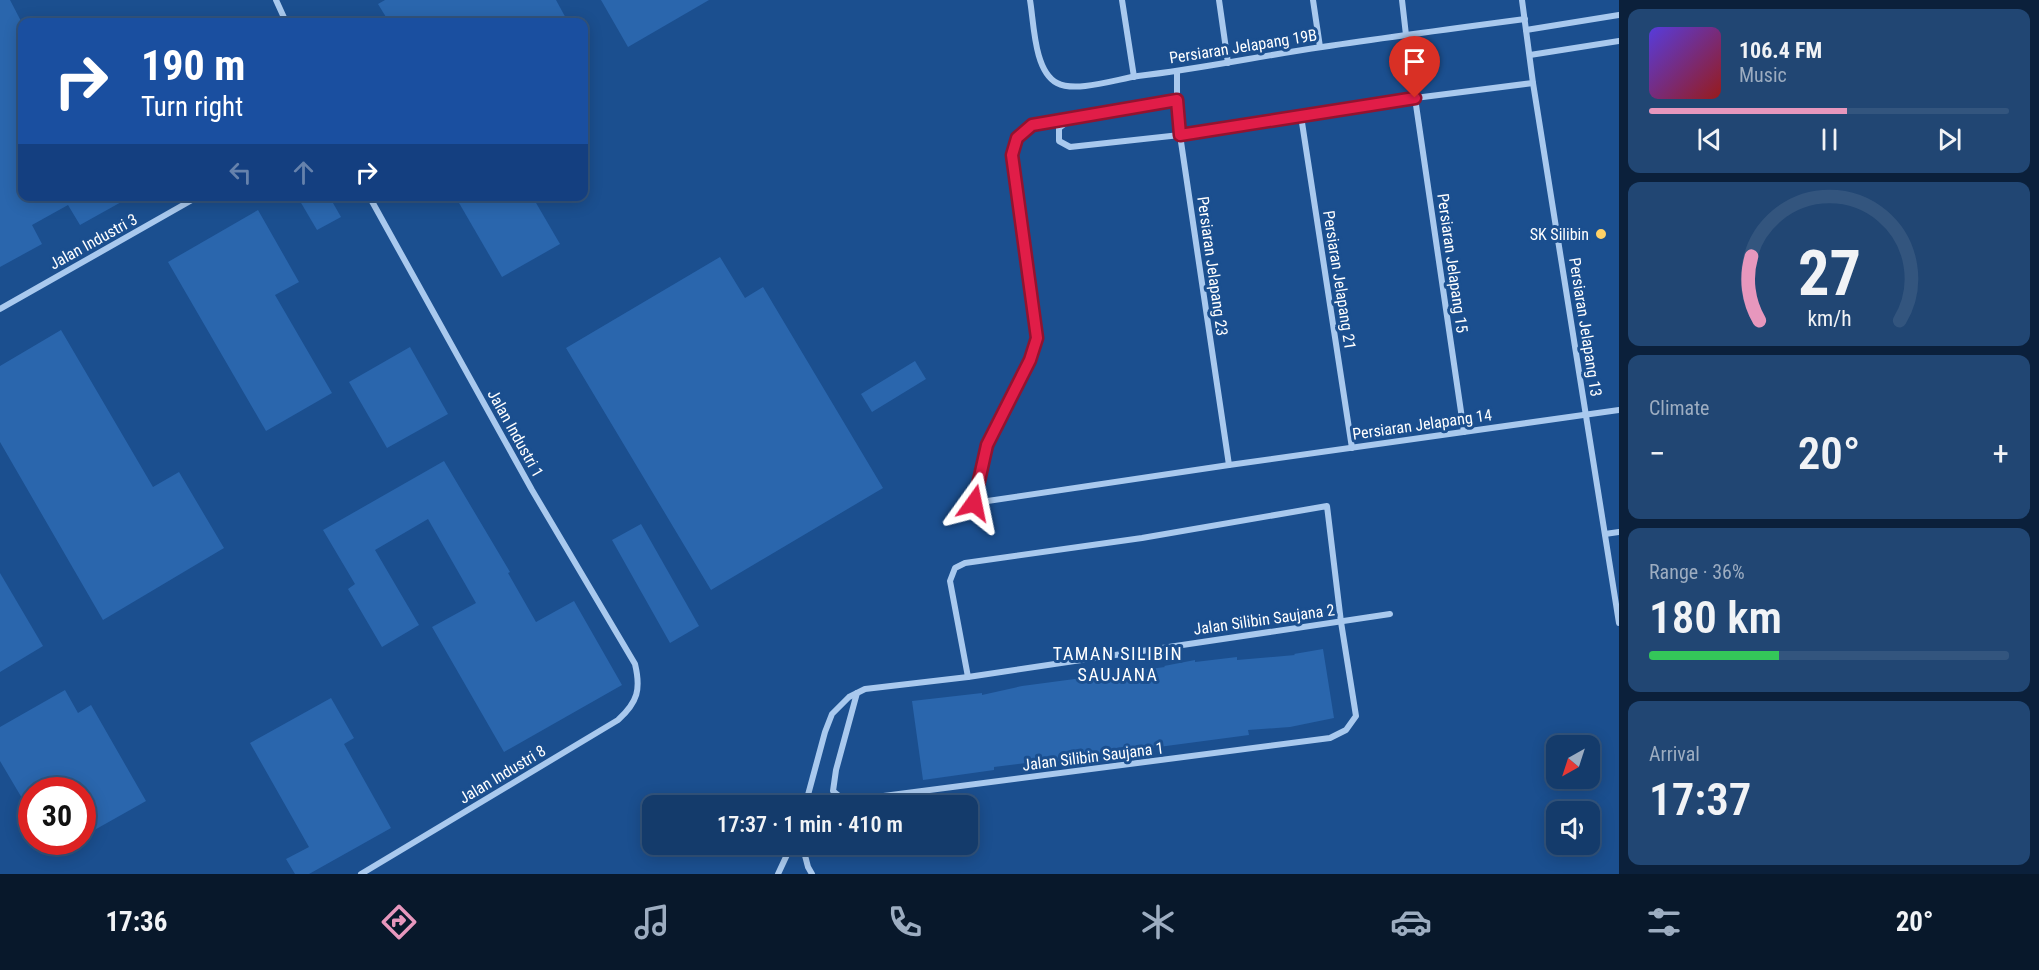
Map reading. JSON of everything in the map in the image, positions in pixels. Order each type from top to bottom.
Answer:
[{"type":"street","points":[[276,0],[284,18]]},
{"type":"street","name":"Persiaran Jelapang 19B","points":[[1030,0],[1040,60],[1046,73],[1055,83],[1066,87],[1177,72],[1320,47],[1525,19]]},
{"type":"street","points":[[1122,0],[1134,76]]},
{"type":"street","points":[[1219,0],[1228,63]]},
{"type":"street","points":[[1313,0],[1320,47]]},
{"type":"street","points":[[1402,0],[1406,35]]},
{"type":"street","name":"Persiaran Jelapang 13","points":[[1522,0],[1533,83],[1619,623]]},
{"type":"street","points":[[1526,30],[1619,15]]},
{"type":"street","points":[[1530,55],[1619,40]]},
{"type":"street","name":"Persiaran Jelapang 23","points":[[1177,72],[1180,135],[1229,465]]},
{"type":"street","points":[[1177,100],[1075,117],[1059,128],[1059,141],[1070,147],[1180,135],[1415,98],[1533,83]]},
{"type":"street","name":"Persiaran Jelapang 15","points":[[1415,98],[1464,432]]},
{"type":"street","name":"Persiaran Jelapang 21","points":[[1301,116],[1352,448]]},
{"type":"street","name":"Persiaran Jelapang 14","points":[[1075,117],[1032,125],[1017,138],[1012,155],[1037,338],[1030,360],[987,445],[974,503],[1619,410]]},
{"type":"street","name":"Jalan Industri 3","points":[[0,309],[190,201]]},
{"type":"street","name":"Jalan Industri 1","points":[[372,201],[532,490],[635,664],[639,681]]},
{"type":"street","points":[[968,677],[950,581],[955,568],[965,563],[1142,538],[1328,506],[1341,622]]},
{"type":"street","points":[[1605,534],[1619,532]]},
{"type":"street","name":"Jalan Silibin Saujana 2","points":[[857,693],[865,689],[968,677],[1390,614]]},
{"type":"street","name":"Jalan Silibin Saujana 1","points":[[857,693],[836,770],[833,791],[845,801],[1318,741],[1346,730],[1356,716],[1341,622]]},
{"type":"street","name":"Jalan Industri 8","points":[[361,874],[618,720],[629,710],[636,697],[639,681]]},
{"type":"street","points":[[808,795],[832,714],[849,697],[857,693]]},
{"type":"street","points":[[778,874],[787,855]]},
{"type":"street","points":[[806,855],[812,874]]},
{"type":"building","points":[[0,0],[10,0],[19,18],[18,201],[123,201],[80,225],[68,205],[32,225],[42,244],[0,267]]},
{"type":"building","points":[[385,0],[556,0],[566,18],[387,18],[378,4]]},
{"type":"building","points":[[601,0],[709,0],[628,47]]},
{"type":"building","points":[[300,201],[332,201],[341,217],[317,230]]},
{"type":"building","points":[[458,201],[535,201],[560,244],[502,277]]},
{"type":"building","points":[[258,210],[299,282],[275,295],[332,393],[266,431],[168,262]]},
{"type":"building","points":[[720,257],[745,298],[763,287],[883,488],[711,590],[566,348]]},
{"type":"building","points":[[61,330],[153,487],[179,472],[224,548],[103,620],[0,442],[0,366]]},
{"type":"building","points":[[410,347],[448,414],[387,448],[349,382]]},
{"type":"building","points":[[915,361],[926,379],[872,412],[861,394]]},
{"type":"building","points":[[444,461],[510,572],[508,573],[536,622],[574,601],[622,685],[504,752],[432,627],[476,603],[428,519],[375,550],[419,625],[382,647],[348,589],[355,584],[323,530]]},
{"type":"building","points":[[641,524],[699,626],[670,643],[612,540]]},
{"type":"building","points":[[0,573],[43,646],[0,672]]},
{"type":"building","points":[[1323,649],[1334,718],[1290,727],[1248,730],[1249,735],[1136,750],[1135,747],[1050,763],[1050,760],[994,767],[994,770],[923,780],[912,701],[982,693],[982,695],[1022,686],[1165,667],[1195,660],[1195,662],[1237,657],[1237,660],[1295,655]]},
{"type":"building","points":[[65,690],[78,713],[91,705],[146,801],[96,829],[96,777],[18,777],[18,791],[0,761],[0,727]]},
{"type":"building","points":[[331,698],[354,738],[344,744],[391,828],[309,874],[295,874],[286,859],[309,847],[250,743]]},
{"type":"place","name":"SK Silibin","points":[[1601,234]]},
{"type":"district","name":"TAMAN SILIBIN SAUJANA","points":[[1118,664]]},
{"type":"route","points":[[974,503],[987,445],[1030,360],[1037,338],[1012,155],[1017,138],[1032,125],[1177,100],[1180,135],[1415,98]]}]
